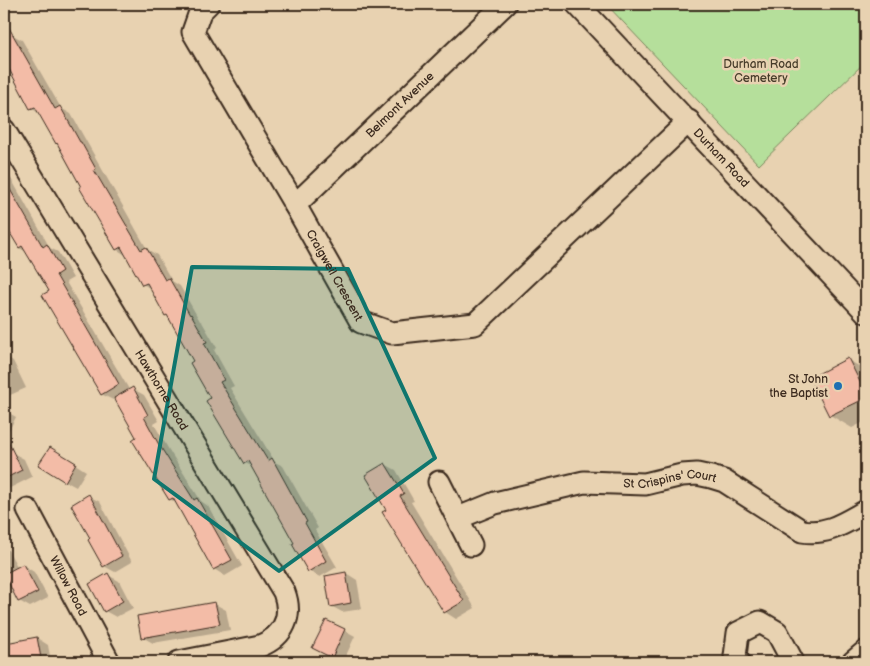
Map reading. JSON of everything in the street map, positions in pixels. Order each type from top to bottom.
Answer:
[{"type":"street","name":"Craigweil Crescent","points":[[208,4],[200,12],[193,32],[361,322],[392,332],[476,324],[689,121]]},
{"type":"street","name":"Belmont Avenue","points":[[295,206],[505,4]]},
{"type":"street","name":"Durham Road","points":[[577,4],[689,121],[866,312]]},
{"type":"street","name":"Hawthorne Road","points":[[4,130],[284,592],[288,610],[286,622],[280,632],[270,642],[260,646],[179,662]]},
{"type":"street","name":"St Crispins' Court","points":[[458,518],[495,503],[571,484],[584,482],[646,484],[682,475],[697,474],[724,481],[802,531],[815,533],[830,530],[866,511]]},
{"type":"street","points":[[439,482],[471,545]]},
{"type":"street","name":"Willow Road","points":[[28,510],[109,662]]},
{"type":"street","points":[[739,662],[735,656],[738,633],[760,622],[777,632],[793,662]]},
{"type":"street","points":[[852,662],[866,651]]},
{"type":"highlighted area","points":[[192,267],[348,269],[435,458],[279,571],[154,479]]},
{"type":"green space","name":"Durham Road Cemetery","points":[[606,4],[866,4],[866,61],[759,165]]},
{"type":"building","points":[[4,19],[55,109],[60,106],[96,169],[94,170],[141,250],[146,247],[165,280],[169,278],[191,314],[207,342],[204,343],[224,380],[220,382],[268,461],[272,458],[326,561],[308,572],[248,461],[244,464],[206,401],[210,398],[190,363],[193,361],[167,315],[165,316],[147,283],[142,285],[121,247],[116,250],[35,107],[30,109],[9,69],[4,72]]},
{"type":"building","points":[[4,179],[43,247],[47,244],[62,271],[56,275],[119,384],[101,395],[42,295],[49,291],[22,246],[19,248],[4,223]]},
{"type":"building","name":"St John the Baptist","points":[[848,358],[866,394],[866,398],[829,416],[810,378]]},
{"type":"building","points":[[133,387],[148,415],[144,417],[158,443],[194,500],[197,498],[232,560],[213,570],[173,498],[169,500],[132,440],[136,437],[114,398]]},
{"type":"building","points":[[4,433],[22,470],[4,479]]},
{"type":"building","points":[[50,447],[76,463],[65,482],[38,465]]},
{"type":"building","points":[[385,463],[404,494],[400,496],[464,601],[444,613],[382,512],[386,510],[365,475]]},
{"type":"building","points":[[89,494],[122,556],[103,567],[88,540],[90,538],[71,505]]},
{"type":"building","points":[[23,564],[38,592],[18,602],[4,574]]},
{"type":"building","points":[[346,572],[351,603],[330,607],[325,576]]},
{"type":"building","points":[[108,573],[123,601],[104,612],[89,584]]},
{"type":"building","points":[[215,602],[220,624],[141,638],[137,616]]},
{"type":"building","points":[[326,620],[345,629],[332,658],[312,648]]},
{"type":"building","points":[[37,637],[41,658],[9,662],[6,643]]},
{"type":"place","name":"St John the Baptist","points":[[838,386]]}]
